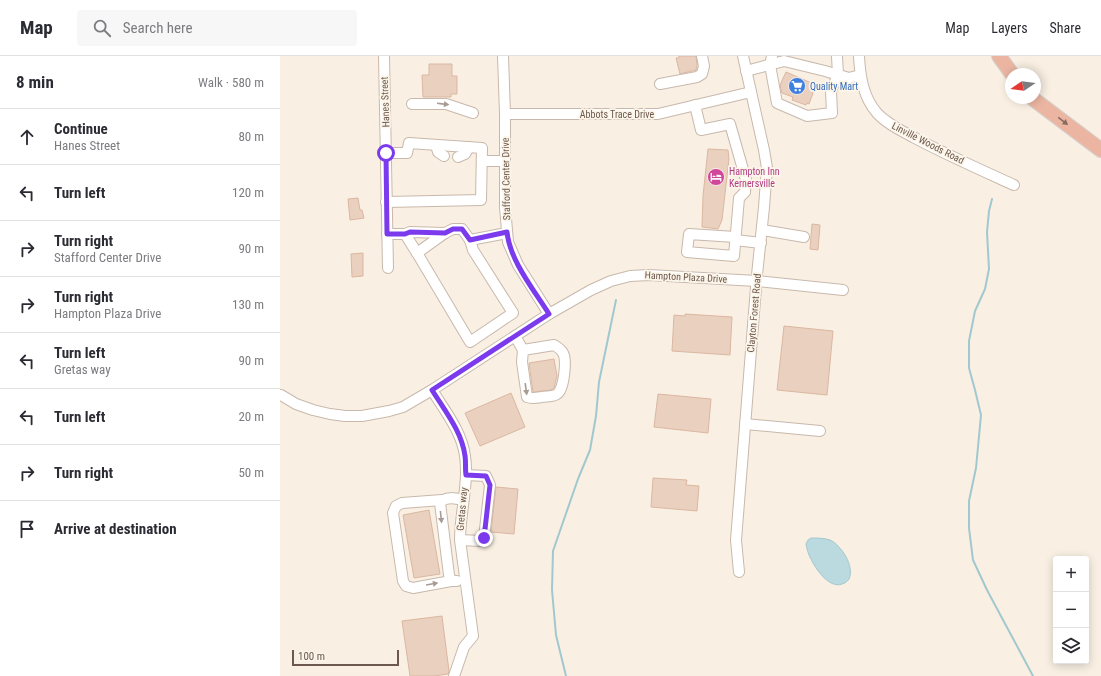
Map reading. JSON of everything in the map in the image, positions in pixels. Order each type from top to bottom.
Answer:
[{"type":"highway","points":[[999,56],[1008,68]]},
{"type":"highway","points":[[1040,104],[1101,150]]},
{"type":"street","name":"Hanes Street","points":[[384,56],[388,268]]},
{"type":"street","name":"Stafford Center Drive","points":[[503,56],[505,114],[505,207],[508,242],[518,265],[549,314]]},
{"type":"street","points":[[665,83],[697,77],[702,74],[704,66],[702,56]]},
{"type":"street","name":"Clayton Forest Road","points":[[739,572],[736,540],[767,168],[743,56]]},
{"type":"street","points":[[771,60],[777,102],[807,116],[832,113],[831,92],[838,75],[837,56]]},
{"type":"street","name":"Linville Woods Road","points":[[859,56],[860,75],[865,92],[870,104],[883,119],[902,131],[1014,185]]},
{"type":"street","points":[[746,71],[771,60],[784,61],[849,78],[860,75]]},
{"type":"street","name":"Abbots Trace Drive","points":[[505,114],[658,114],[750,92]]},
{"type":"street","points":[[412,104],[446,104],[473,113]]},
{"type":"street","points":[[695,105],[701,130],[730,124],[746,180],[745,192],[739,198],[735,239],[734,256],[687,252],[689,234],[735,239],[761,243]]},
{"type":"street","points":[[386,153],[407,153],[409,143],[482,148],[481,200],[386,202]]},
{"type":"street","points":[[436,145],[438,152],[444,156]]},
{"type":"street","points":[[458,157],[465,154],[469,147]]},
{"type":"street","points":[[482,161],[505,161]]},
{"type":"street","points":[[405,234],[470,342],[513,313],[473,250],[470,240],[462,229],[453,229],[445,233],[417,253]]},
{"type":"street","points":[[762,230],[804,237]]},
{"type":"street","points":[[387,234],[405,234],[410,232],[445,233]]},
{"type":"street","points":[[470,240],[507,232]]},
{"type":"street","name":"Hampton Plaza Drive","points":[[281,395],[296,404],[313,410],[345,416],[362,416],[389,411],[402,406],[432,390],[549,314],[591,290],[630,276],[649,275],[757,281],[843,290]]},
{"type":"street","points":[[515,336],[523,350],[522,362],[527,397],[531,399],[557,395],[564,382],[565,357],[563,352],[554,345],[523,350]]},
{"type":"street","name":"Gretas way","points":[[432,390],[455,427],[465,456],[466,475],[460,526],[460,540],[473,636],[464,647],[454,676]]},
{"type":"street","points":[[745,424],[820,431]]},
{"type":"street","points":[[460,540],[481,541],[484,538],[490,485],[486,476],[466,475]]},
{"type":"street","points":[[463,500],[453,498],[402,503],[396,506],[393,513],[403,581],[406,586],[413,588],[451,580],[465,581]]},
{"type":"street","points":[[442,500],[440,503],[442,526],[451,580]]},
{"type":"water","points":[[811,538],[823,538],[830,540],[838,546],[849,562],[850,574],[847,582],[837,585],[823,577],[808,553],[806,544]]},
{"type":"building","points":[[679,56],[696,56],[696,70],[680,74],[676,58],[679,58]]},
{"type":"building","points":[[429,64],[452,64],[452,76],[457,76],[457,94],[451,94],[451,97],[423,97],[422,75],[429,75]]},
{"type":"building","points":[[786,72],[816,85],[809,104],[807,103],[806,105],[792,100],[793,97],[782,93],[780,85]]},
{"type":"building","name":"Hampton Inn Kernersville","points":[[708,149],[728,150],[729,159],[722,220],[718,229],[702,227],[703,196]]},
{"type":"building","points":[[358,198],[360,210],[362,210],[364,218],[350,220],[348,199]]},
{"type":"building","points":[[812,224],[820,225],[818,250],[810,249]]},
{"type":"building","points":[[363,253],[363,276],[352,277],[351,254]]},
{"type":"building","points":[[685,314],[732,317],[730,355],[672,351],[674,315],[685,316]]},
{"type":"building","points":[[784,326],[833,331],[827,395],[777,390]]},
{"type":"building","points":[[554,359],[557,376],[554,388],[551,390],[533,392],[529,363]]},
{"type":"building","points":[[511,393],[525,427],[480,446],[465,413]]},
{"type":"building","points":[[658,394],[711,399],[708,433],[654,427]]},
{"type":"building","points":[[653,478],[687,480],[686,485],[699,486],[697,511],[651,507]]},
{"type":"building","points":[[496,487],[518,489],[514,534],[491,532]]},
{"type":"building","points":[[429,510],[440,574],[414,578],[403,515]]},
{"type":"building","points":[[442,616],[449,671],[448,674],[434,676],[410,676],[402,621]]},
{"type":"waterway","points":[[992,199],[987,232],[989,269],[985,289],[975,311],[969,341],[969,368],[981,415],[976,468],[969,501],[969,528],[973,560],[987,590],[1033,676]]},
{"type":"waterway","points":[[566,676],[556,635],[552,590],[553,551],[578,479],[590,450],[596,416],[599,382],[616,300]]},
{"type":"place","name":"Quality Mart","points":[[797,86]]},
{"type":"place","name":"Hampton Inn Kernersville","points":[[716,177]]},
{"type":"route","points":[[386,153],[387,234],[405,234],[410,232],[445,233],[453,229],[462,229],[470,240],[507,232],[508,242],[518,265],[549,314],[432,390],[455,427],[465,456],[466,475],[486,476],[490,485],[484,538]]}]
